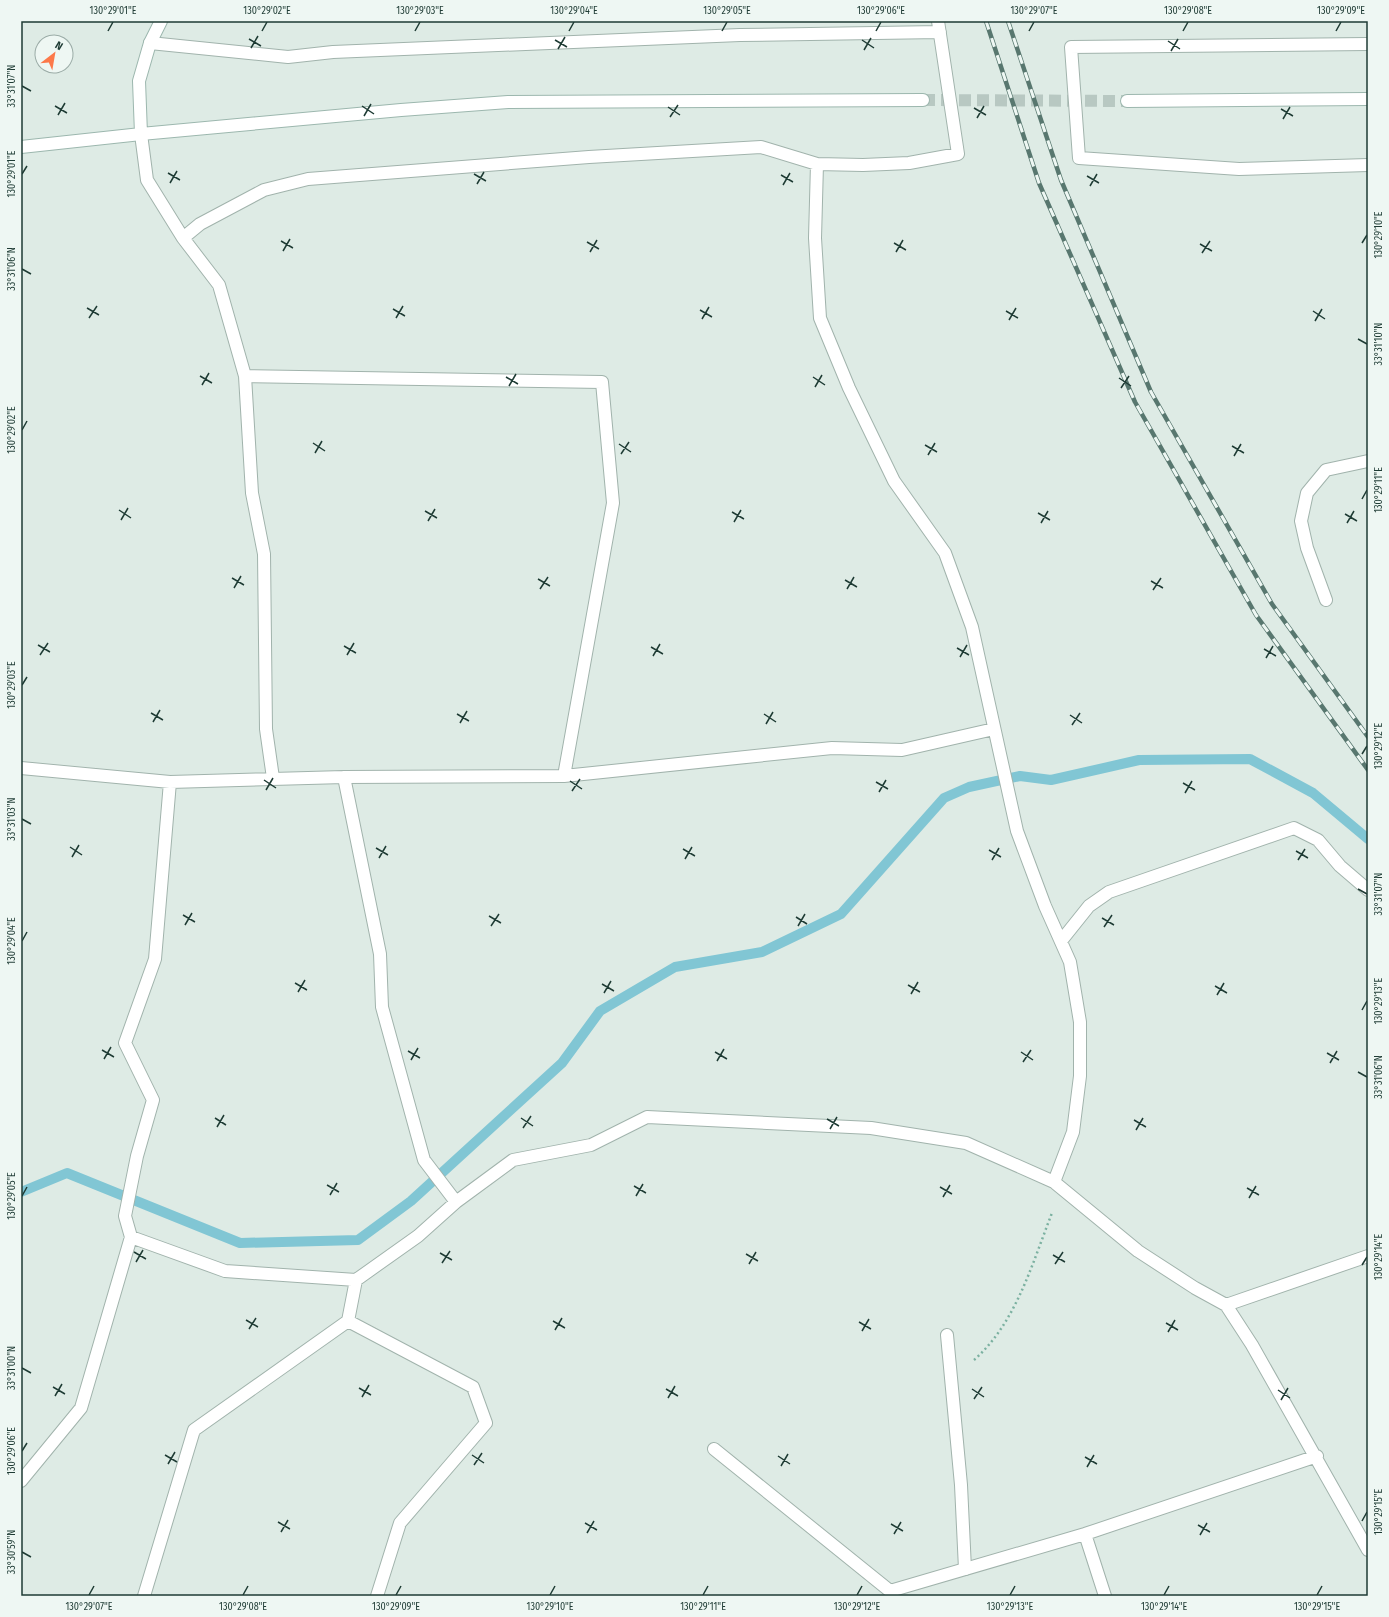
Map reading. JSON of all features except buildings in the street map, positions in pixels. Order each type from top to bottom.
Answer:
[{"type":"street","points":[[161,21],[150,43],[139,81],[141,134],[148,180],[183,238],[219,285],[244,376],[252,493],[264,554],[266,729],[273,778]]},
{"type":"street","points":[[150,43],[288,57],[333,52],[939,26],[958,154],[909,163],[863,165],[817,164],[761,147],[589,157],[308,179],[264,190],[200,224],[183,238]]},
{"type":"street","points":[[1368,44],[1071,47],[1079,158],[1239,169],[1368,165]]},
{"type":"street","points":[[1127,101],[1368,99]]},
{"type":"street","points":[[21,147],[393,110],[508,102],[923,100]]},
{"type":"street","points":[[817,164],[815,238],[820,318],[849,388],[894,481],[945,553],[972,627],[1017,832],[1070,962],[1080,1022],[1080,1076],[1073,1132],[1058,1185]]},
{"type":"street","points":[[244,376],[602,382],[613,503],[564,776]]},
{"type":"street","points":[[1326,600],[1308,548],[1301,521],[1307,493],[1326,470],[1368,461]]},
{"type":"street","points":[[21,768],[170,782],[273,778],[564,776],[832,748],[902,750],[994,729]]},
{"type":"street","points":[[344,777],[380,954],[382,1007],[424,1160],[456,1202]]},
{"type":"street","points":[[21,1481],[81,1408],[131,1237],[125,1216],[137,1156],[153,1100],[125,1043],[155,959],[170,782]]},
{"type":"street","points":[[1061,941],[1089,906],[1109,892],[1294,828],[1318,840],[1340,866],[1368,890]]},
{"type":"street","points":[[131,1237],[225,1271],[356,1280],[418,1236],[456,1202],[512,1160],[591,1145],[647,1117],[871,1128],[966,1143],[1058,1185],[1138,1251],[1195,1288],[1226,1305],[1252,1345],[1317,1456],[1368,1550]]},
{"type":"street","points":[[1226,1305],[1368,1256]]},
{"type":"street","points":[[144,1596],[194,1430],[348,1321],[356,1280]]},
{"type":"street","points":[[348,1321],[473,1387],[486,1424],[400,1523],[376,1596]]},
{"type":"street","points":[[947,1335],[961,1485],[965,1569]]},
{"type":"street","points":[[714,1449],[892,1593],[965,1569],[1085,1534],[1317,1456]]},
{"type":"street","points":[[1085,1534],[1105,1596]]},
{"type":"path","points":[[951,1381],[989,1347],[1018,1302],[1058,1185]]},
{"type":"waterway","points":[[21,1192],[67,1173],[240,1243],[358,1240],[411,1201],[562,1063],[600,1011],[675,967],[762,952],[841,914],[944,798],[969,787],[1020,776],[1051,780],[1139,760],[1250,759],[1313,793],[1368,839]]},
{"type":"tunnel","points":[[923,100],[1127,101]]},
{"type":"railway","points":[[986,21],[1039,183],[1135,402],[1256,615],[1368,770]]},
{"type":"railway","points":[[1008,21],[1061,180],[1151,392],[1272,604],[1368,737]]}]
